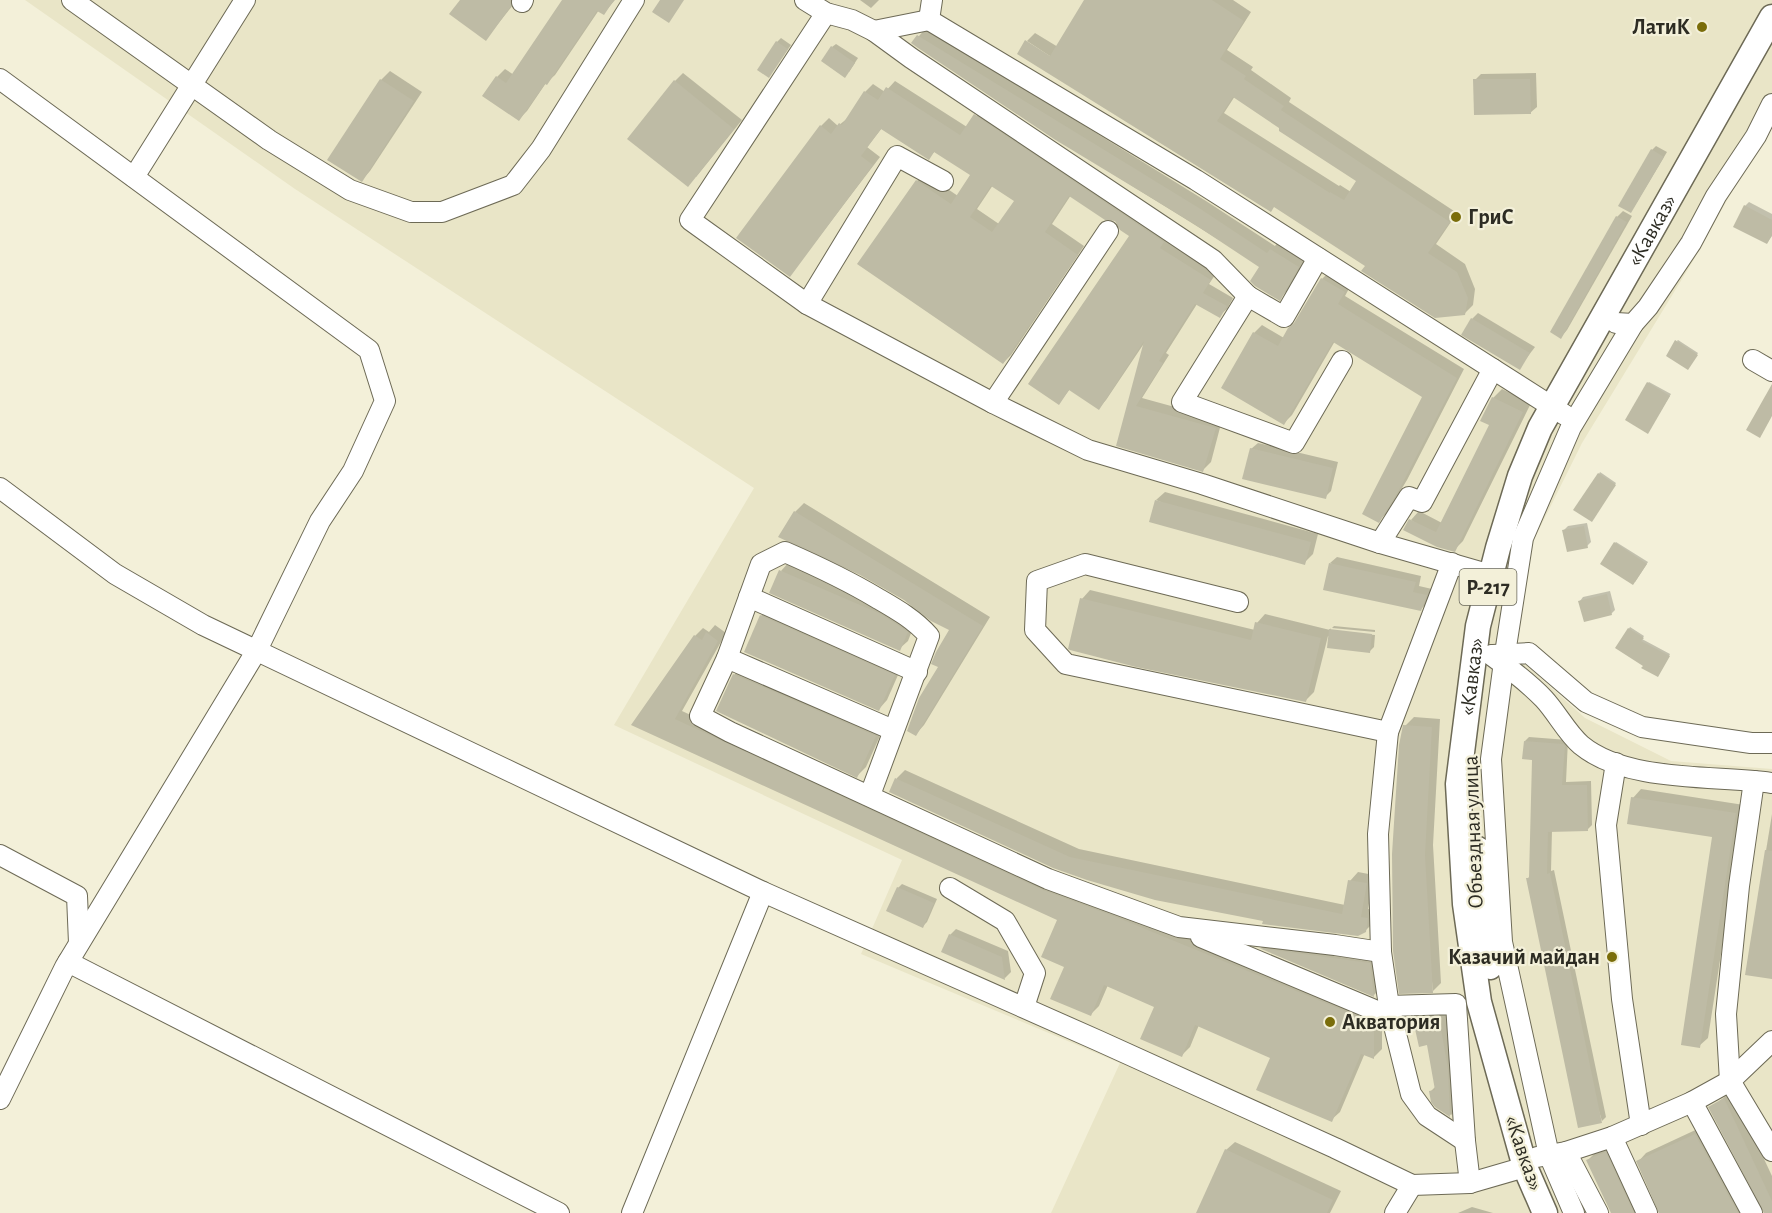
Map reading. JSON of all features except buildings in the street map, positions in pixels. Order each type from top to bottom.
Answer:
[{"type":"main road","name":"«Кавказ»","points":[[1562,1213],[1493,991],[1479,870],[1475,781],[1500,658],[1495,620],[1528,494],[1553,435],[1558,410],[1772,17]]},
{"type":"main road","name":"«Кавказ»","points":[[1545,1213],[1544,1158],[1479,1002],[1465,904],[1458,784],[1478,626],[1520,476],[1539,428],[1558,410],[1624,323],[1664,234],[1772,45]]},
{"type":"street","points":[[72,0],[269,140],[350,190],[411,212],[442,212],[513,185],[541,149],[634,0]]},
{"type":"street","points":[[134,177],[245,0]]},
{"type":"street","points":[[805,0],[826,13],[852,20],[874,31],[1213,260],[1248,296],[1284,316],[1318,258]]},
{"type":"street","points":[[929,20],[932,0]]},
{"type":"street","points":[[826,13],[690,220],[807,304],[1088,450],[1202,484],[1380,543],[1491,575]]},
{"type":"street","points":[[874,31],[929,20],[1196,180],[1558,410]]},
{"type":"street","points":[[0,79],[369,350],[385,401],[353,471],[320,521],[257,650],[68,962],[0,1099]]},
{"type":"street","points":[[1500,658],[1523,538],[1571,427],[1624,323],[1648,307],[1756,136],[1772,104]]},
{"type":"street","points":[[807,304],[897,156],[943,181]]},
{"type":"street","points":[[993,402],[1108,231]]},
{"type":"street","points":[[1248,296],[1182,402],[1294,443],[1342,361]]},
{"type":"street","points":[[1753,360],[1772,371]]},
{"type":"street","points":[[1380,543],[1409,497],[1422,502],[1493,369]]},
{"type":"street","points":[[0,488],[114,574],[203,625],[763,892],[1024,1007],[1412,1185],[1470,1183],[1612,1137],[1692,1102],[1730,1081],[1772,1041]]},
{"type":"street","points":[[870,795],[892,730],[917,672],[929,636],[918,623],[833,573],[785,552],[761,564],[727,658],[700,716],[729,732],[1048,879],[1179,927],[1390,1012],[1456,1004],[1470,1183]]},
{"type":"street","points":[[1452,563],[1388,732],[1378,834],[1381,952],[1390,1012],[1411,1094],[1426,1116],[1465,1141]]},
{"type":"street","points":[[1238,602],[1085,564],[1037,582],[1035,630],[1066,664],[1388,732]]},
{"type":"street","points":[[749,597],[917,672]]},
{"type":"street","points":[[1500,658],[1529,653],[1586,702],[1642,727],[1751,743],[1772,742]]},
{"type":"street","points":[[727,658],[892,730]]},
{"type":"street","points":[[1500,658],[1543,698],[1581,745],[1616,763],[1659,774],[1763,782],[1739,886],[1726,1014],[1730,1081],[1772,1150]]},
{"type":"street","points":[[1616,763],[1606,825],[1622,999],[1641,1125]]},
{"type":"street","points":[[0,855],[77,896],[79,943]]},
{"type":"street","points":[[950,888],[1005,921],[1035,973],[1024,1007]]},
{"type":"street","points":[[632,1213],[763,892]]},
{"type":"street","points":[[1179,927],[1381,952]]},
{"type":"street","points":[[68,962],[559,1213]]},
{"type":"street","points":[[1692,1102],[1752,1213]]},
{"type":"street","points":[[1612,1137],[1647,1213]]},
{"type":"street","points":[[1544,1158],[1574,1213]]},
{"type":"street","points":[[1544,1158],[1598,1213]]},
{"type":"street","points":[[1395,1213],[1412,1185]]},
{"type":"shaded area","points":[[25,0],[1772,0],[1772,120],[1693,261],[1582,443],[1515,578],[1506,647],[1585,718],[1671,761],[1772,769],[1772,1213],[1051,1213],[1120,1063],[861,954],[902,860],[614,725],[754,488],[295,189]]},
{"type":"place","name":"ЛатиК","points":[[1702,27]]},
{"type":"place","name":"ГриС","points":[[1456,217]]},
{"type":"place","name":"Казачий майдан","points":[[1612,957]]},
{"type":"place","name":"Акватория","points":[[1330,1022]]}]
